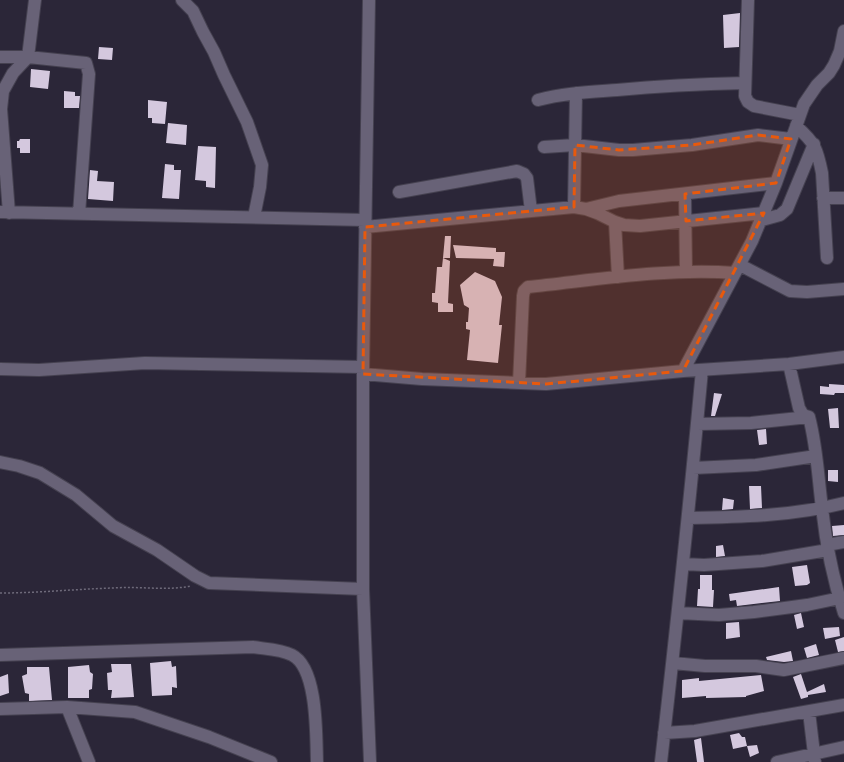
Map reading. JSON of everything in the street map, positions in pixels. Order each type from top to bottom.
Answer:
[{"type":"street","points":[[35,0],[28,57],[13,73],[3,91],[1,109],[5,212],[254,217],[365,224],[580,208],[619,201],[776,183]]},
{"type":"street","points":[[182,0],[193,11],[214,52],[247,122],[262,165],[260,187],[254,217]]},
{"type":"street","points":[[369,0],[363,370],[362,589],[370,762]]},
{"type":"street","points":[[748,0],[745,96],[748,102],[754,106],[798,120],[814,144],[820,159],[822,173],[827,258]]},
{"type":"street","points":[[683,371],[738,269],[763,216],[804,104],[813,89],[829,73],[834,65],[840,51],[844,31]]},
{"type":"street","points":[[0,57],[28,57],[86,63],[89,74],[79,214]]},
{"type":"street","points":[[538,100],[576,93],[664,86],[745,83]]},
{"type":"street","points":[[576,93],[575,145],[580,208]]},
{"type":"street","points":[[544,147],[575,145],[619,150],[692,145],[758,135],[791,139]]},
{"type":"street","points":[[580,208],[597,213],[624,225],[640,226],[686,221],[780,215],[787,209],[814,144]]},
{"type":"street","points":[[399,192],[517,171],[524,174],[527,178],[531,211]]},
{"type":"street","points":[[685,194],[686,272]]},
{"type":"street","points":[[823,198],[844,198]]},
{"type":"street","points":[[615,222],[618,277]]},
{"type":"street","points":[[520,383],[524,291],[528,287],[655,273],[738,269],[790,291],[807,292],[844,289]]},
{"type":"street","points":[[0,369],[39,370],[145,363],[363,370],[422,378],[546,384],[683,371],[789,364],[844,357]]},
{"type":"street","points":[[789,364],[799,408],[803,415],[809,417]]},
{"type":"street","points":[[661,762],[684,564],[702,370]]},
{"type":"street","points":[[697,424],[751,423],[809,417]]},
{"type":"street","points":[[809,417],[814,436],[827,547],[840,586],[840,598],[844,613]]},
{"type":"street","points":[[693,468],[756,465],[816,456]]},
{"type":"street","points":[[0,462],[40,473],[76,496],[113,526],[157,550],[195,576],[209,583],[362,589]]},
{"type":"street","points":[[688,518],[768,515],[822,509],[844,504]]},
{"type":"street","points":[[684,564],[704,565],[762,561],[844,542]]},
{"type":"street","points":[[678,613],[719,614],[754,612],[807,605],[840,598]]},
{"type":"street","points":[[0,655],[253,647],[293,655],[302,664],[310,681],[314,701],[317,762]]},
{"type":"street","points":[[672,663],[705,666],[756,666],[784,670],[844,658]]},
{"type":"street","points":[[664,733],[695,731],[844,705]]},
{"type":"street","points":[[67,707],[90,762]]},
{"type":"street","points":[[0,709],[67,707],[135,712],[209,737],[271,762]]},
{"type":"street","points":[[809,712],[814,758]]},
{"type":"street","points":[[777,762],[814,758],[844,747]]},
{"type":"path","points":[[0,593],[37,593],[115,587],[180,588],[209,583]]},
{"type":"highlighted area","points":[[758,135],[791,139],[776,183],[685,194],[686,221],[764,213],[683,371],[546,384],[363,374],[365,227],[574,207],[575,145],[619,150],[692,145]]},
{"type":"building","points":[[740,13],[739,47],[724,48],[723,15]]},
{"type":"building","points":[[99,47],[113,48],[112,60],[98,59]]},
{"type":"building","points":[[31,69],[50,71],[48,89],[30,87]]},
{"type":"building","points":[[64,91],[75,92],[75,96],[80,96],[79,108],[64,108]]},
{"type":"building","points":[[148,100],[167,102],[165,124],[152,123],[152,118],[148,118]]},
{"type":"building","points":[[168,123],[187,125],[186,145],[166,143]]},
{"type":"building","points":[[20,139],[30,139],[30,153],[20,153],[20,148],[17,148],[17,141]]},
{"type":"building","points":[[198,146],[216,147],[215,188],[206,187],[206,181],[195,180]]},
{"type":"building","points":[[165,164],[174,165],[174,170],[181,170],[179,199],[162,198]]},
{"type":"building","points":[[90,170],[98,171],[97,181],[114,182],[113,201],[88,199]]},
{"type":"building","points":[[445,236],[451,236],[450,258],[443,258]]},
{"type":"building","points":[[453,245],[496,248],[496,252],[505,252],[504,267],[493,266],[494,259],[456,258]]},
{"type":"building","points":[[443,258],[450,261],[448,303],[453,304],[453,312],[438,312],[438,303],[432,302],[432,293],[435,293],[437,267],[442,267]]},
{"type":"building","points":[[475,272],[495,281],[502,297],[499,325],[502,325],[498,363],[467,360],[470,330],[466,329],[466,322],[468,322],[469,308],[464,305],[460,285]]},
{"type":"building","points":[[829,384],[844,385],[844,393],[835,393],[834,395],[820,394],[820,386],[829,387]]},
{"type":"building","points":[[714,393],[722,394],[715,416],[711,416]]},
{"type":"building","points":[[838,408],[839,428],[830,428],[828,409]]},
{"type":"building","points":[[766,429],[767,444],[759,445],[757,430]]},
{"type":"building","points":[[828,470],[838,470],[838,482],[828,481]]},
{"type":"building","points":[[749,486],[761,486],[762,508],[750,509]]},
{"type":"building","points":[[723,498],[734,500],[733,509],[722,510]]},
{"type":"building","points":[[844,525],[844,535],[833,536],[832,526]]},
{"type":"building","points":[[723,545],[725,556],[716,557],[716,546]]},
{"type":"building","points":[[807,565],[810,583],[807,585],[795,586],[792,567]]},
{"type":"building","points":[[700,575],[712,575],[712,590],[714,590],[713,607],[697,606],[698,589],[700,589]]},
{"type":"building","points":[[779,587],[780,601],[737,606],[736,600],[730,601],[729,594]]},
{"type":"building","points":[[801,613],[804,627],[797,629],[794,615]]},
{"type":"building","points":[[739,622],[740,637],[726,639],[726,623]]},
{"type":"building","points":[[839,627],[840,636],[825,639],[823,628]]},
{"type":"building","points":[[844,637],[844,651],[838,652],[835,640]]},
{"type":"building","points":[[816,644],[819,655],[807,658],[804,648]]},
{"type":"building","points":[[791,651],[793,661],[784,662],[767,660],[766,657]]},
{"type":"building","points":[[171,661],[172,667],[176,666],[177,688],[172,687],[172,695],[152,696],[150,663]]},
{"type":"building","points":[[111,664],[131,664],[134,697],[111,698],[112,690],[108,690],[107,673],[112,672]]},
{"type":"building","points":[[89,665],[90,672],[93,674],[92,689],[89,690],[89,698],[68,698],[68,667]]},
{"type":"building","points":[[27,667],[49,667],[52,700],[29,701],[29,694],[25,693],[22,676],[27,674]]},
{"type":"building","points":[[8,674],[9,693],[0,696],[0,677]]},
{"type":"building","points":[[801,674],[807,692],[824,684],[826,692],[808,695],[808,697],[801,699],[793,677]]},
{"type":"building","points":[[761,675],[764,691],[746,697],[706,698],[706,696],[682,698],[682,680],[699,678],[699,681]]},
{"type":"building","points":[[739,733],[742,737],[745,737],[747,746],[733,749],[730,735]]},
{"type":"building","points":[[701,738],[704,762],[697,762],[694,740]]},
{"type":"building","points":[[757,745],[759,753],[750,757],[747,746]]}]
